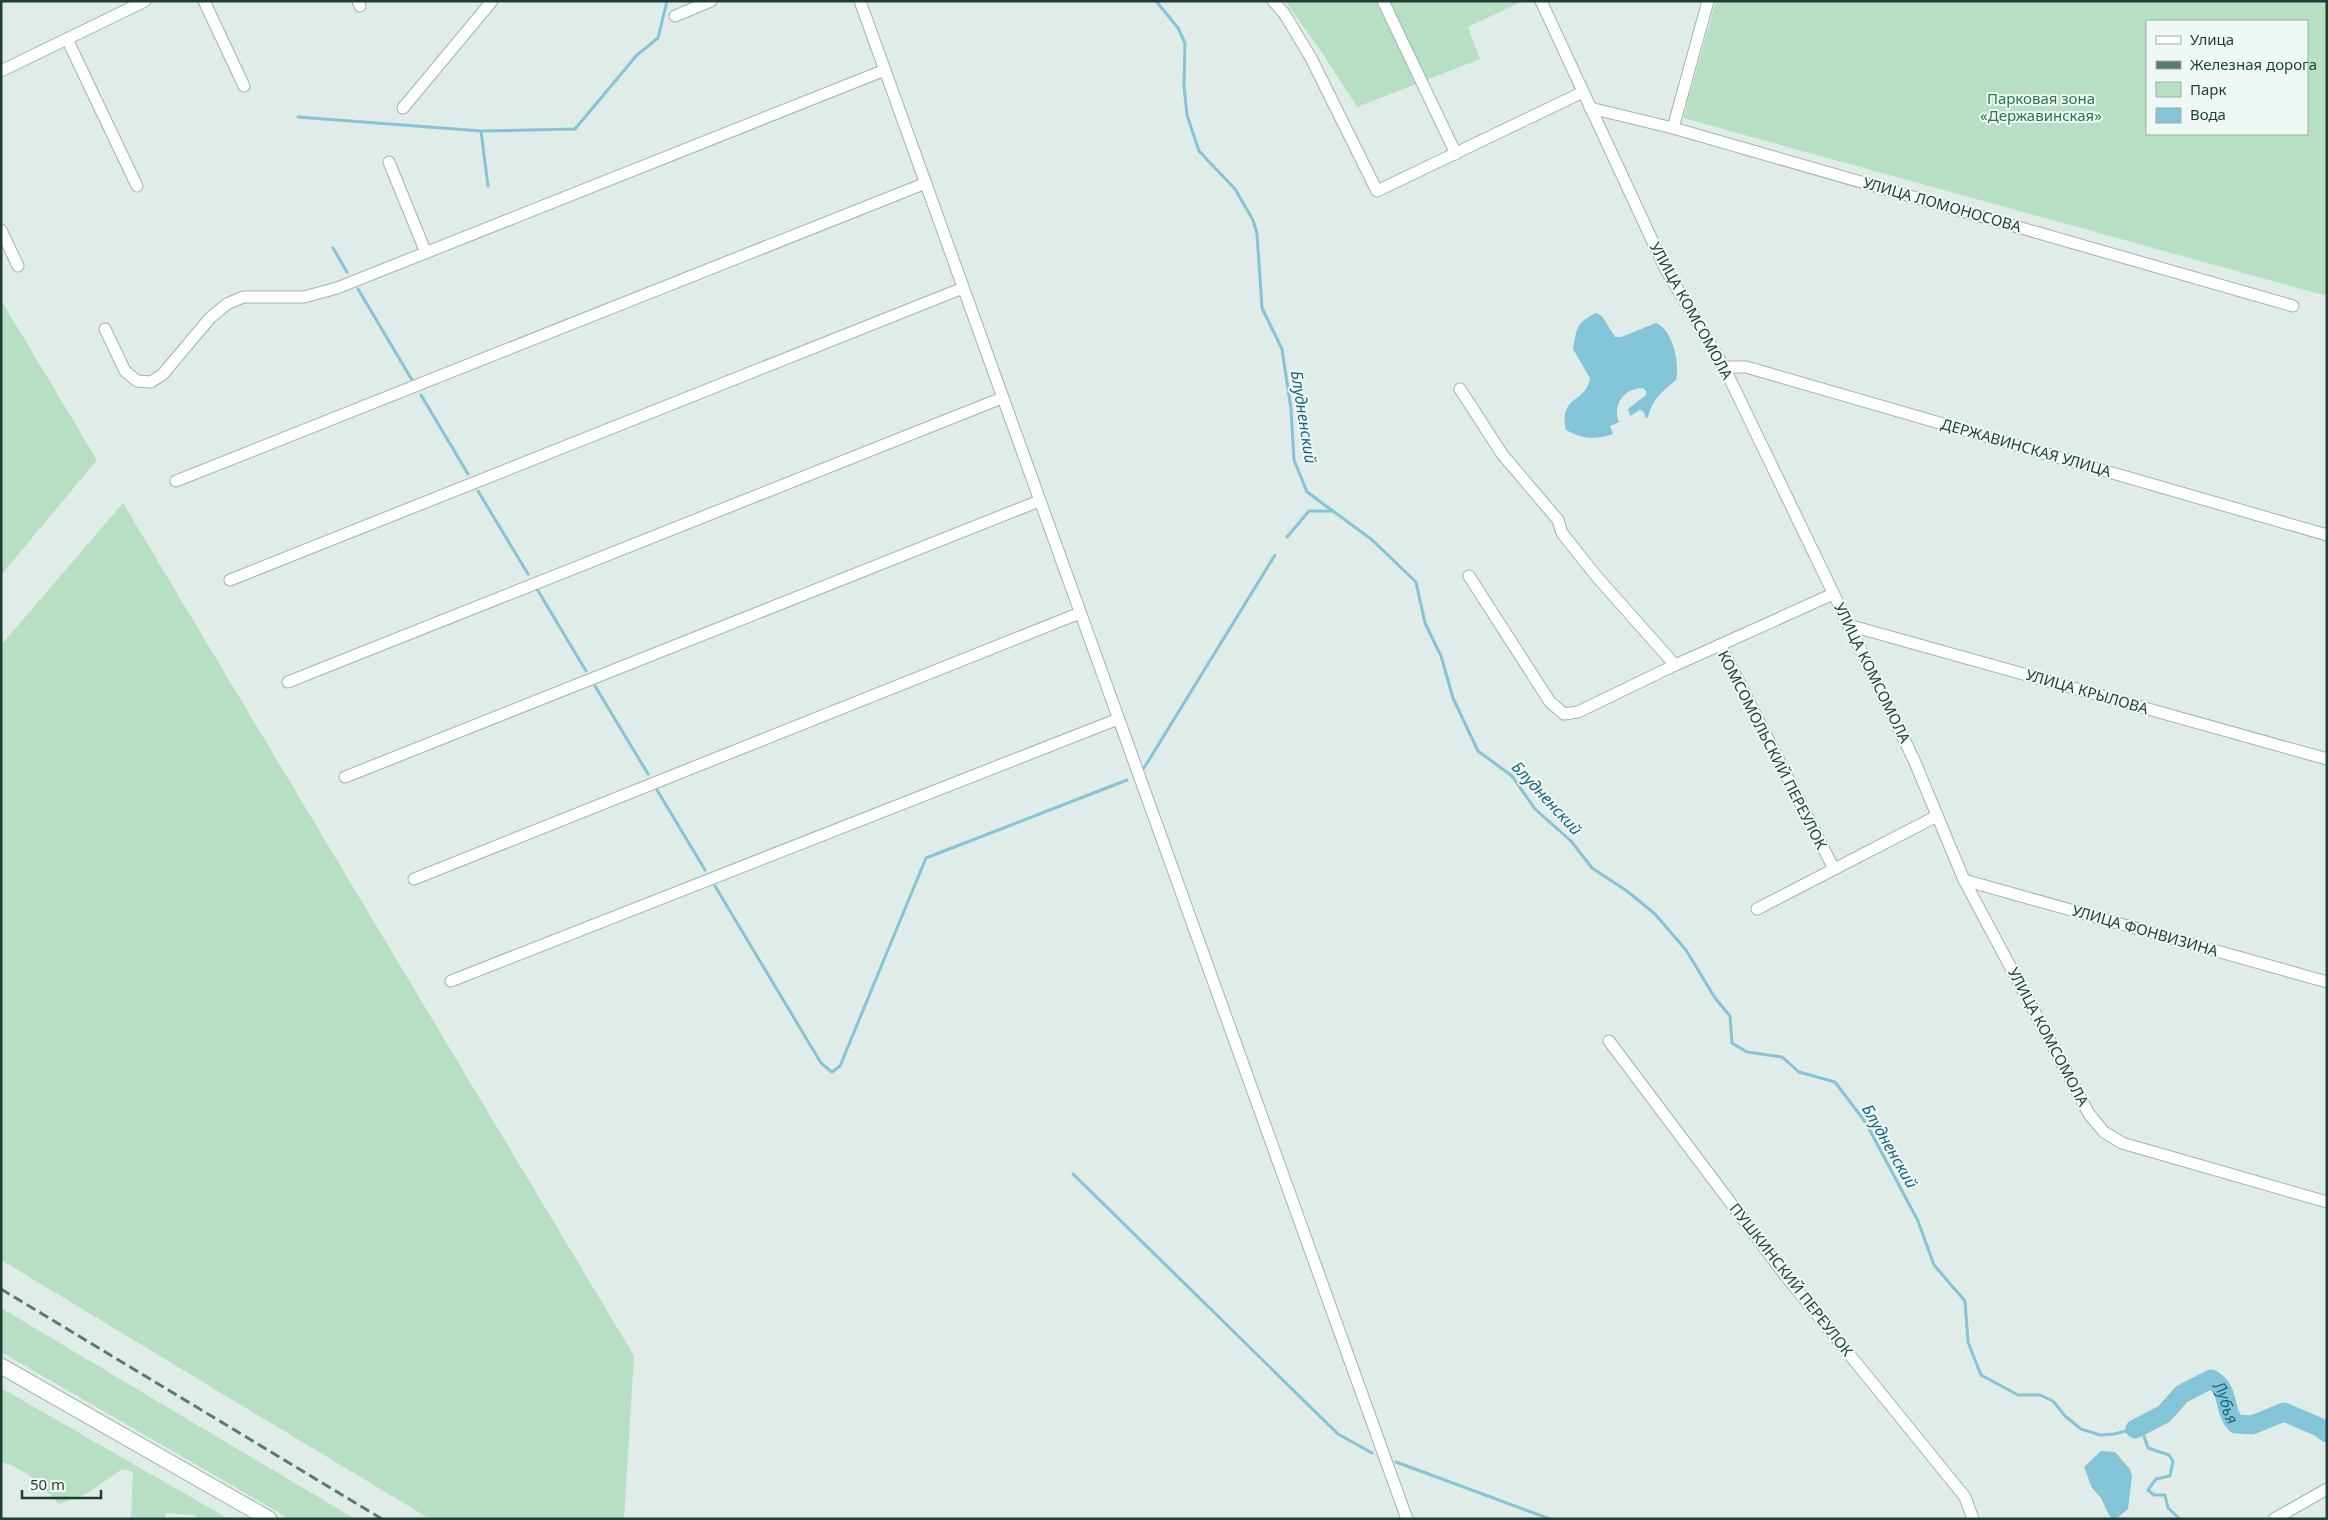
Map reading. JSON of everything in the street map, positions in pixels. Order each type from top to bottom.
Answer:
[{"type":"street","points":[[1,71],[145,1]]},
{"type":"street","points":[[204,1],[244,86]]},
{"type":"street","points":[[403,108],[492,1]]},
{"type":"street","points":[[675,16],[711,1]]},
{"type":"street","points":[[860,1],[1407,1519]]},
{"type":"street","points":[[1273,1],[1284,13],[1312,58],[1377,191],[1583,92]]},
{"type":"street","points":[[1383,1],[1456,154]]},
{"type":"street","name":"УЛИЦА КОМСОМОЛА","points":[[1541,1],[1665,268],[1724,367],[1914,760],[1964,880],[2089,1114],[2104,1132],[2122,1143],[2327,1202]]},
{"type":"street","points":[[1673,128],[1708,1]]},
{"type":"street","points":[[67,39],[137,186]]},
{"type":"street","points":[[105,329],[126,371],[137,382],[151,382],[164,374],[210,318],[226,304],[244,297],[304,297],[338,288],[885,70]]},
{"type":"street","name":"УЛИЦА ЛОМОНОСОВА","points":[[1590,108],[1673,128],[2293,306]]},
{"type":"street","points":[[389,162],[426,253]]},
{"type":"street","points":[[176,481],[926,183]]},
{"type":"street","points":[[1,230],[18,266]]},
{"type":"street","points":[[230,580],[963,288]]},
{"type":"street","name":"ДЕРЖАВИНСКАЯ УЛИЦА","points":[[1724,367],[1746,367],[2327,535]]},
{"type":"street","points":[[1460,389],[1502,454],[1558,520],[1562,533],[1597,577],[1675,665]]},
{"type":"street","points":[[288,682],[1002,398]]},
{"type":"street","points":[[344,777],[1039,501]]},
{"type":"street","name":"КОМСОМОЛЬСКИЙ ПЕРЕУЛОК","points":[[1468,576],[1550,702],[1564,714],[1578,712],[1720,645],[1834,869]]},
{"type":"street","points":[[1720,645],[1833,594]]},
{"type":"street","points":[[414,879],[1080,613]]},
{"type":"street","name":"УЛИЦА КРЫЛОВА","points":[[1848,625],[2327,760]]},
{"type":"street","points":[[451,981],[1118,719]]},
{"type":"street","points":[[1757,909],[1937,816]]},
{"type":"street","name":"УЛИЦА ФОНВИЗИНА","points":[[1964,880],[2327,982]]},
{"type":"street","name":"ПУШКИНСКИЙ ПЕРЕУЛОК","points":[[1609,1041],[1785,1275],[1965,1497],[1973,1519]]},
{"type":"street","points":[[1,1366],[269,1519]]},
{"type":"street","points":[[2274,1519],[2327,1489]]},
{"type":"green space","points":[[1285,1],[1523,1],[1468,27],[1480,59],[1357,107],[1325,57]]},
{"type":"green space","name":"Парковая зона «Державинская»","points":[[1716,1],[2327,1],[2327,296],[1683,118]]},
{"type":"green space","points":[[1,300],[97,460],[1,575]]},
{"type":"green space","points":[[123,503],[634,1356],[624,1519],[430,1519],[1,1260],[1,645]]},
{"type":"green space","points":[[1,1308],[355,1519],[290,1519],[1,1352]]},
{"type":"green space","points":[[1,1388],[229,1519],[199,1519],[194,1515],[165,1513],[166,1519],[131,1519],[133,1472],[122,1469],[88,1493],[59,1504],[40,1484],[26,1473],[1,1462]]},
{"type":"water","points":[[1596,313],[1602,316],[1615,337],[1621,337],[1656,323],[1662,327],[1667,332],[1674,348],[1677,373],[1676,380],[1655,400],[1648,417],[1646,418],[1643,411],[1640,410],[1630,416],[1628,409],[1646,395],[1646,391],[1643,388],[1630,391],[1625,394],[1619,404],[1617,416],[1619,422],[1610,426],[1613,434],[1589,438],[1566,430],[1565,418],[1569,405],[1584,392],[1590,378],[1573,349],[1578,326]]},
{"type":"water","points":[[2101,1451],[2115,1452],[2130,1469],[2132,1477],[2128,1509],[2116,1519],[2110,1517],[2101,1498],[2092,1488],[2084,1467]]},
{"type":"waterway","points":[[488,186],[481,131],[575,129],[637,55],[658,38],[667,1]]},
{"type":"waterway","name":"Блудненский","points":[[1156,1],[1178,28],[1185,43],[1184,85],[1187,115],[1199,151],[1235,189],[1253,220],[1257,234],[1262,308],[1282,349],[1291,409],[1294,460],[1307,492],[1371,539],[1416,582],[1425,623],[1441,656],[1453,698],[1478,751],[1512,776],[1535,809],[1571,841],[1592,868],[1627,891],[1655,914],[1686,950],[1715,998],[1730,1016],[1732,1043],[1747,1052],[1782,1057],[1799,1072],[1835,1082],[1866,1123],[1918,1221],[1934,1265],[1965,1301],[1968,1342],[1981,1375],[2018,1395],[2040,1395],[2053,1401],[2065,1416],[2081,1429],[2100,1435],[2135,1429],[2143,1433],[2148,1448],[2169,1455],[2173,1461],[2170,1476],[2156,1479],[2148,1490],[2154,1495],[2165,1495],[2168,1508],[2180,1519]]},
{"type":"waterway","points":[[298,117],[481,131]]},
{"type":"waterway","points":[[333,248],[347,272]]},
{"type":"waterway","points":[[358,289],[412,380]]},
{"type":"waterway","points":[[421,395],[468,474]]},
{"type":"waterway","points":[[478,491],[528,574]]},
{"type":"waterway","points":[[1287,537],[1309,511],[1332,511]]},
{"type":"waterway","points":[[1144,768],[1275,555]]},
{"type":"waterway","points":[[537,589],[586,671]]},
{"type":"waterway","points":[[595,686],[648,774]]},
{"type":"waterway","points":[[715,886],[821,1063],[832,1072],[840,1066],[926,858],[1127,780]]},
{"type":"waterway","points":[[657,790],[705,870]]},
{"type":"waterway","points":[[1073,1174],[1338,1434],[1372,1453]]},
{"type":"waterway","name":"Лубья","points":[[2135,1429],[2164,1414],[2182,1394],[2211,1379],[2221,1388],[2229,1412],[2236,1424],[2252,1425],[2284,1412],[2319,1427],[2327,1433]]},
{"type":"waterway","points":[[1396,1462],[1550,1519]]},
{"type":"railway","points":[[1,1289],[382,1519]]}]
